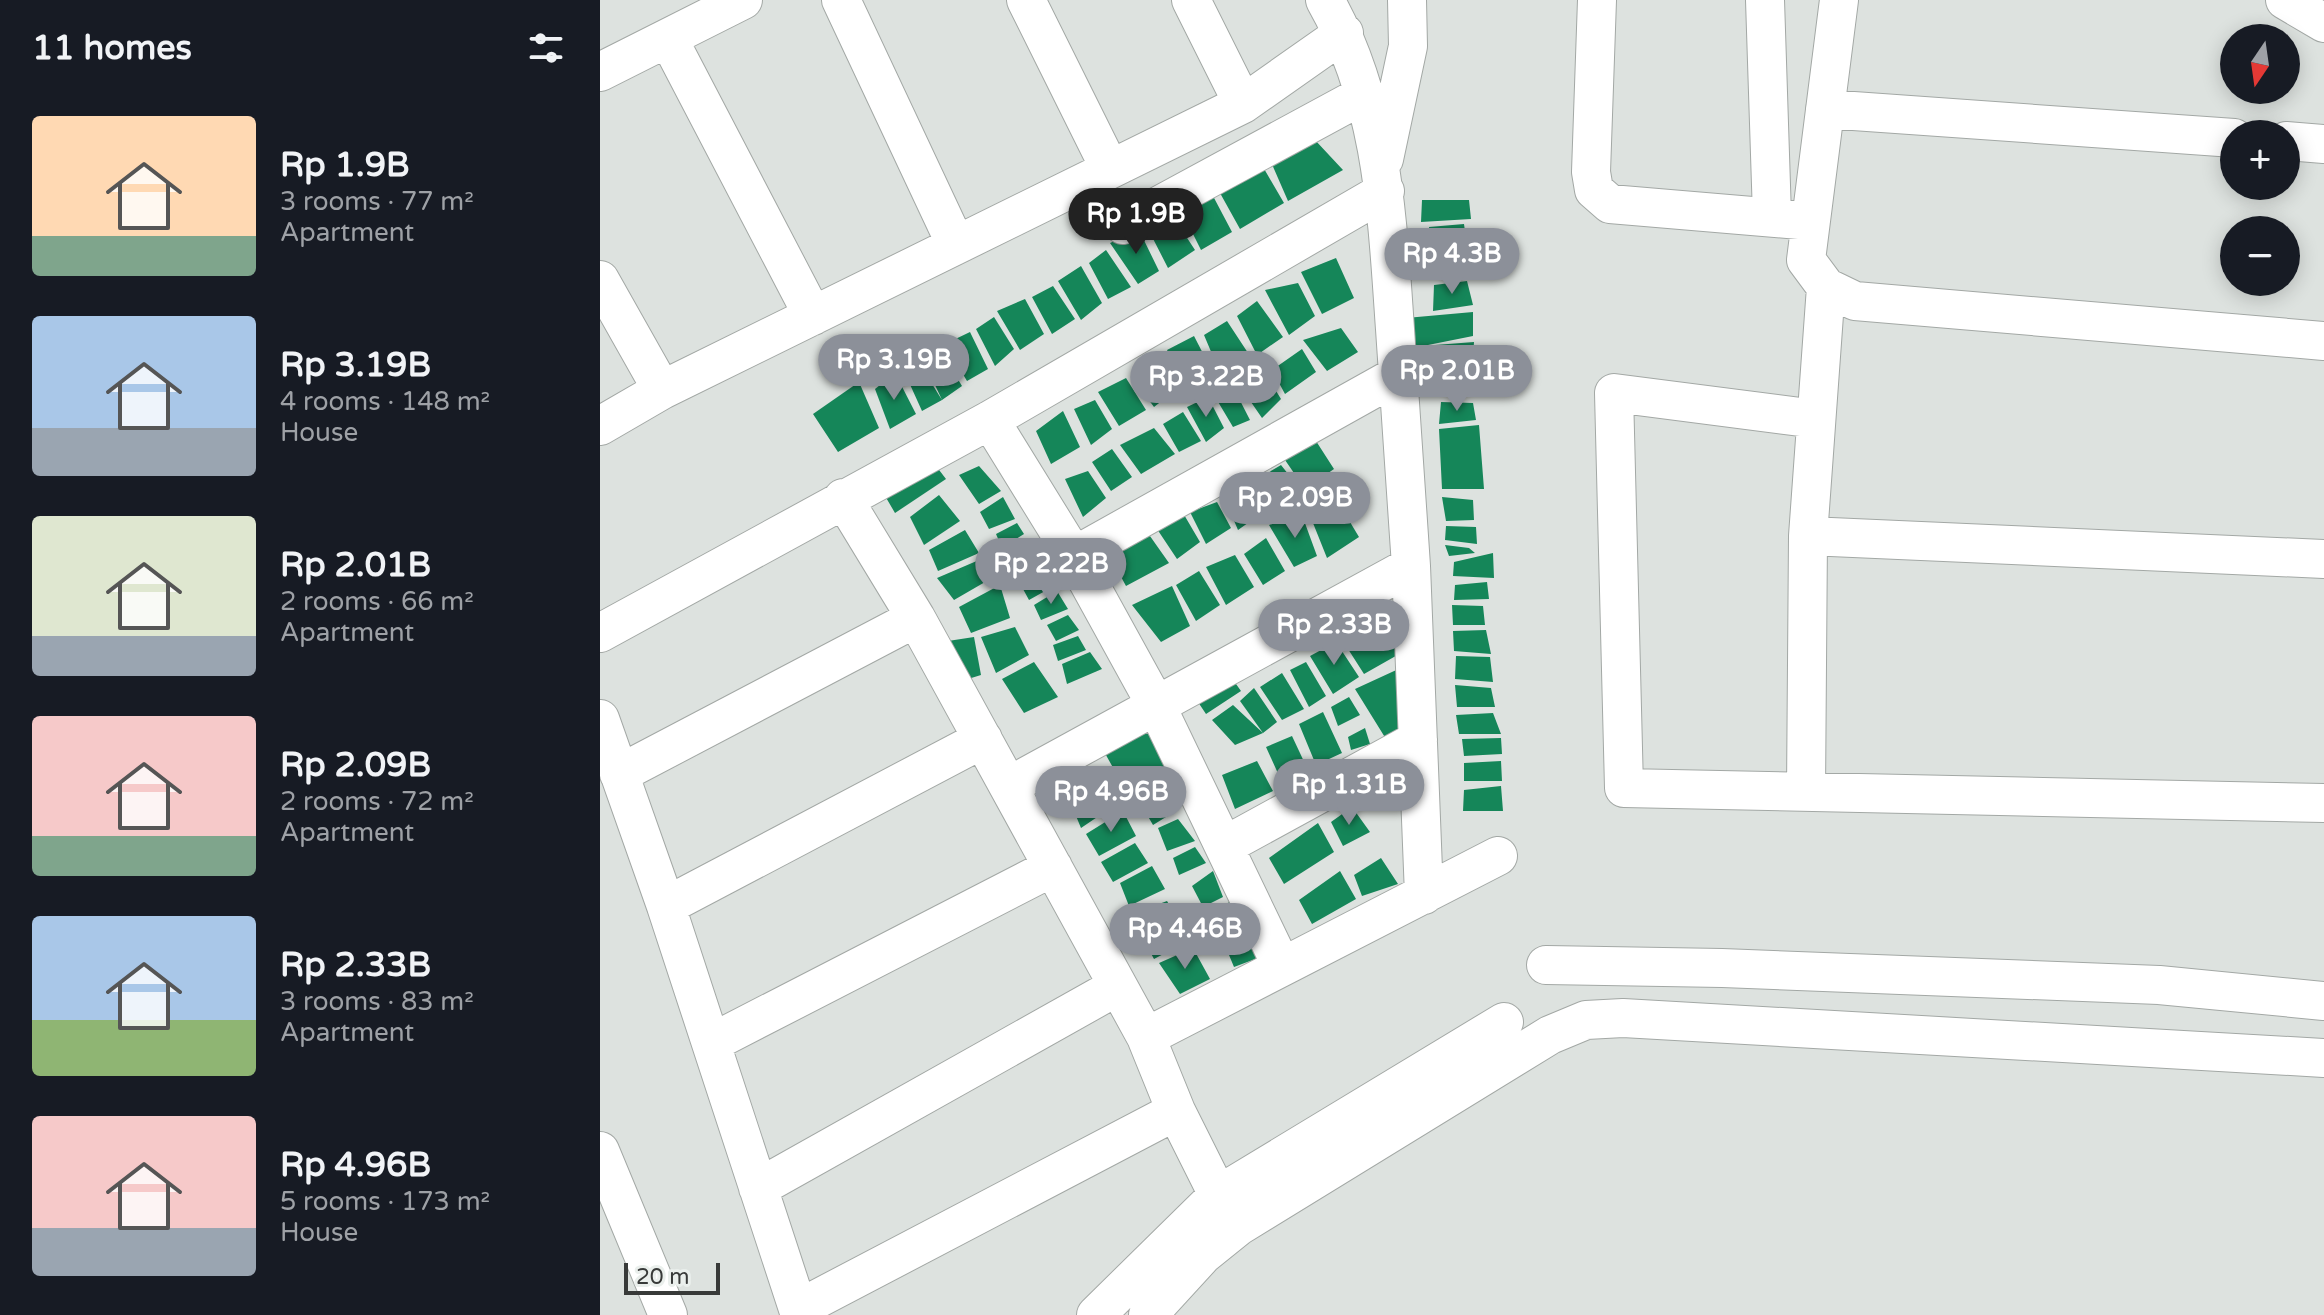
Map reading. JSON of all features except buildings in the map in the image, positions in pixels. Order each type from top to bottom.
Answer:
[{"type":"street","points":[[841,0],[956,245]]},
{"type":"street","points":[[1026,0],[1110,169]]},
{"type":"street","points":[[1191,0],[1243,104]]},
{"type":"street","points":[[1325,0],[1344,33],[1365,94],[1383,182],[1411,566],[1424,895]]},
{"type":"street","points":[[600,633],[990,420],[1383,182],[1408,46],[1407,0]]},
{"type":"street","points":[[1597,0],[1591,172],[1594,190],[1610,204],[1811,221]]},
{"type":"street","points":[[1765,0],[1772,216]]},
{"type":"street","points":[[1839,0],[1806,260],[1826,287],[1855,301],[2324,341]]},
{"type":"street","points":[[2285,0],[2324,23]]},
{"type":"street","points":[[600,72],[728,4]]},
{"type":"street","points":[[600,426],[662,390],[1243,104],[1344,33]]},
{"type":"street","points":[[668,38],[813,316]]},
{"type":"street","points":[[1123,225],[1365,94]]},
{"type":"street","points":[[1825,109],[2220,137]]},
{"type":"street","points":[[2300,142],[2324,144]]},
{"type":"street","points":[[600,280],[662,390]]},
{"type":"street","points":[[1806,792],[1808,536],[1826,287]]},
{"type":"street","points":[[1074,556],[1398,375]]},
{"type":"street","points":[[1816,419],[1614,393],[1624,788],[2324,803]]},
{"type":"street","points":[[990,420],[1074,556],[1156,705],[1282,967]]},
{"type":"street","points":[[843,498],[916,618],[1146,1037],[1176,1111],[1228,1210]]},
{"type":"street","points":[[1808,536],[2324,559]]},
{"type":"street","points":[[1009,786],[1411,566]]},
{"type":"street","points":[[619,774],[916,618]]},
{"type":"street","points":[[600,719],[666,906],[799,1312],[1176,1111]]},
{"type":"street","points":[[666,906],[983,739]]},
{"type":"street","points":[[1224,846],[1418,740]]},
{"type":"street","points":[[1146,1037],[1498,856]]},
{"type":"street","points":[[711,1043],[1053,867]]},
{"type":"street","points":[[1546,965],[1722,968],[2159,985],[2324,1001]]},
{"type":"street","points":[[758,1188],[1118,986]]},
{"type":"street","points":[[1148,1315],[1203,1255],[1228,1210],[1550,1035],[1586,1020],[1623,1018],[2324,1058]]},
{"type":"street","points":[[1096,1315],[1228,1210],[1504,1022]]},
{"type":"street","points":[[600,1151],[668,1315]]}]
